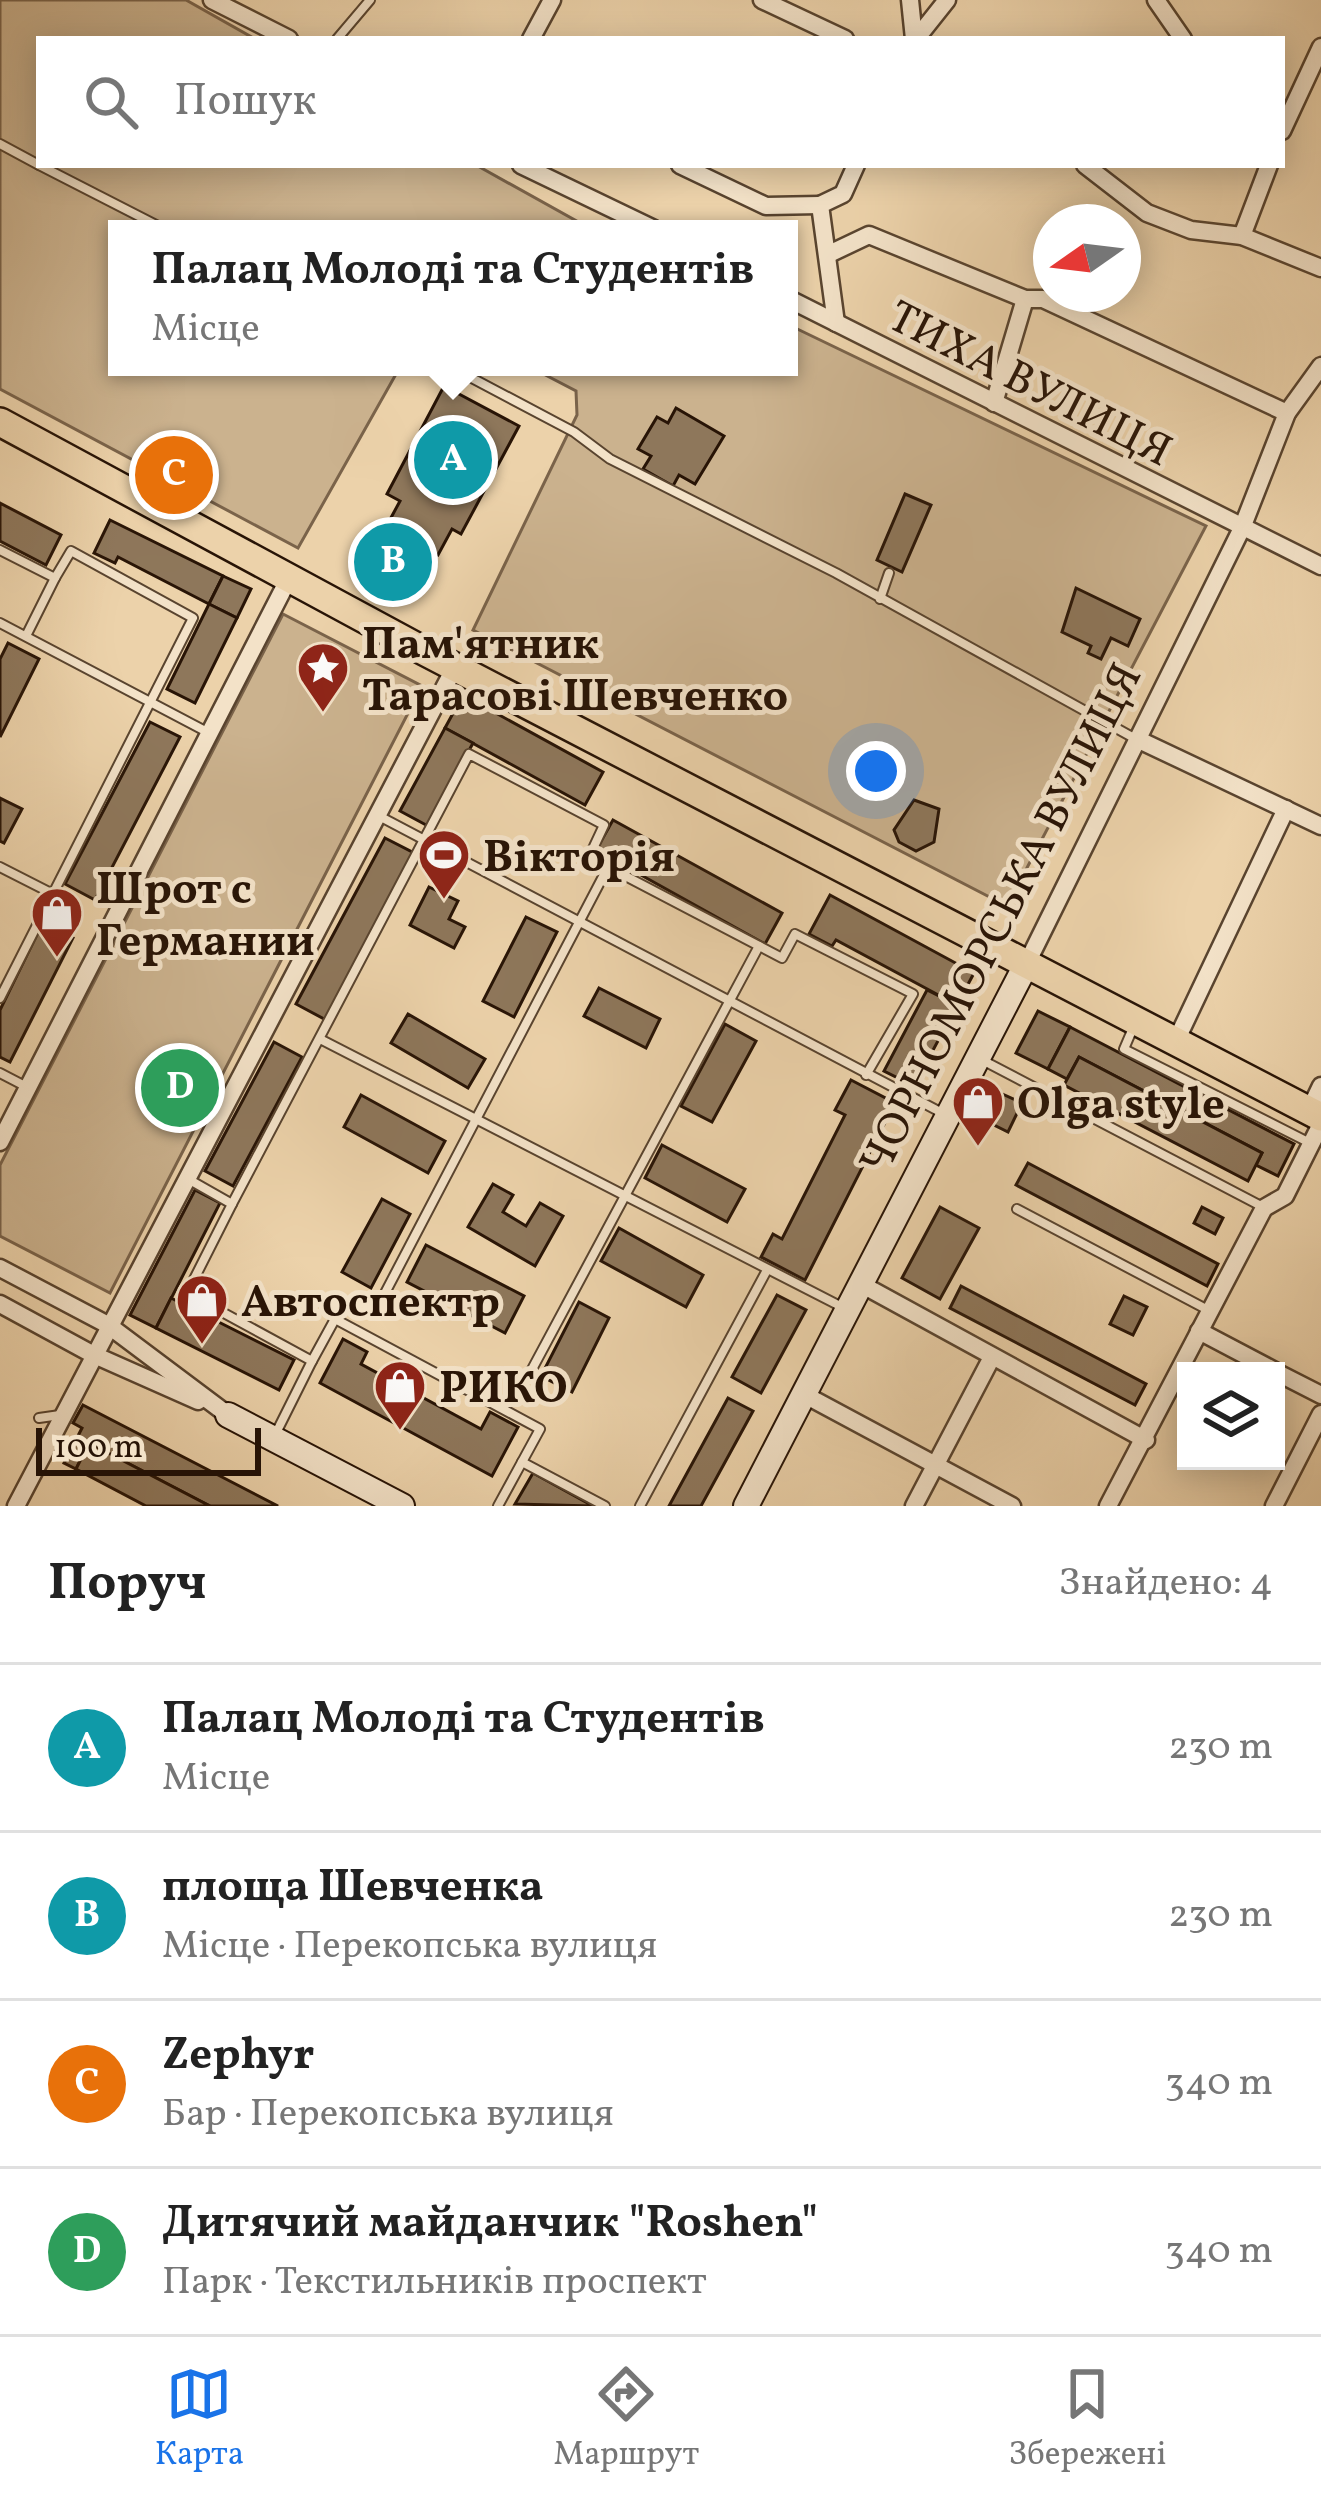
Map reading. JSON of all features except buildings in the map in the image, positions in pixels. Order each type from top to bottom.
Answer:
[{"type":"main road","points":[[0,422],[288,580],[1028,961],[1317,1116]]},
{"type":"street","points":[[533,36],[552,0]]},
{"type":"street","points":[[762,0],[839,36]]},
{"type":"street","points":[[910,0],[915,36]]},
{"type":"street","points":[[917,36],[947,0]]},
{"type":"street","points":[[1156,0],[1181,36]]},
{"type":"street","points":[[224,3],[284,36]]},
{"type":"street","points":[[1285,124],[1321,46]]},
{"type":"street","points":[[527,168],[635,220]]},
{"type":"street","points":[[686,168],[766,206],[820,205],[843,194],[855,168]]},
{"type":"street","points":[[1088,168],[1147,213],[1191,230],[1243,236],[1321,268]]},
{"type":"street","points":[[1243,236],[1268,168]]},
{"type":"street","points":[[820,205],[836,323]]},
{"type":"street","name":"ТИХА ВУЛИЦЯ","points":[[829,254],[868,235],[1025,299],[1043,299],[1287,413]]},
{"type":"street","points":[[994,403],[1025,299]]},
{"type":"street","name":"ТИХА ВУЛИЦЯ","points":[[798,304],[1321,566]]},
{"type":"street","name":"ЧОРНОМОРСЬКА ВУЛИЦЯ","points":[[746,1506],[1138,740],[1242,528],[1287,413],[1321,366]]},
{"type":"street","points":[[0,1142],[288,580]]},
{"type":"street","points":[[16,1506],[455,668]]},
{"type":"street","points":[[1138,740],[1321,826]]},
{"type":"street","points":[[1174,1042],[1286,808]]},
{"type":"street","points":[[1108,1506],[1264,1208],[1285,1196],[1317,1116]]},
{"type":"street","points":[[0,1268],[108,1325],[228,1414]]},
{"type":"street","points":[[859,1283],[1146,1440]]},
{"type":"street","points":[[0,1304],[92,1354],[228,1414],[402,1506]]},
{"type":"street","points":[[1199,1331],[1258,1362]]},
{"type":"street","points":[[914,1506],[992,1359]]},
{"type":"street","points":[[1285,1376],[1321,1395]]},
{"type":"street","points":[[805,1395],[1012,1506]]},
{"type":"street","points":[[1274,1506],[1321,1414]]},
{"type":"lane","points":[[340,36],[370,0]]},
{"type":"lane","points":[[0,144],[36,163]]},
{"type":"lane","points":[[45,168],[146,220]]},
{"type":"lane","points":[[468,376],[574,432],[610,459],[1138,740]]},
{"type":"lane","points":[[0,550],[55,578]]},
{"type":"lane","points":[[0,998],[193,618],[70,551],[26,636]]},
{"type":"lane","points":[[880,599],[889,573]]},
{"type":"lane","points":[[0,623],[212,734]]},
{"type":"lane","points":[[312,1361],[187,1293],[470,754],[604,825],[589,857],[782,958],[795,934],[913,994],[866,1075]]},
{"type":"lane","points":[[380,816],[578,925],[947,1116]]},
{"type":"lane","points":[[0,867],[53,894]]},
{"type":"lane","points":[[384,1295],[608,867]]},
{"type":"lane","points":[[530,1373],[759,946]]},
{"type":"lane","points":[[1136,1022],[1124,1048],[1317,1116]]},
{"type":"lane","points":[[320,1039],[846,1309]]},
{"type":"lane","points":[[978,1058],[1264,1208]]},
{"type":"lane","points":[[0,1073],[28,1088]]},
{"type":"lane","points":[[187,1179],[232,1204]]},
{"type":"lane","points":[[1017,1208],[1209,1311]]},
{"type":"lane","points":[[640,1506],[767,1270]]},
{"type":"lane","points":[[273,1438],[335,1319],[540,1429],[498,1506]]},
{"type":"lane","points":[[39,1418],[60,1415]]},
{"type":"lane","points":[[522,1462],[605,1506]]},
{"type":"shaded area","points":[[0,0],[186,0],[250,36],[36,36],[36,168],[481,168],[575,220],[108,220],[108,376],[395,376],[298,548],[0,389]]},
{"type":"shaded area","points":[[798,329],[1206,526],[1007,906],[473,630],[577,415],[576,391],[547,376],[798,376]]},
{"type":"shaded area","points":[[283,614],[422,686],[110,1293],[0,1236],[0,1165]]},
{"type":"place","name":"Палац Молоді та Студентів","points":[[453,460]]},
{"type":"place","name":"Zephyr","points":[[174,475]]},
{"type":"place","name":"площа Шевченка","points":[[393,562]]},
{"type":"place","name":"Пам'ятник Тарасові Шевченко","points":[[323,714]]},
{"type":"place","name":"Вікторія","points":[[444,901]]},
{"type":"place","name":"Шрот с Германии","points":[[57,959]]},
{"type":"place","name":"Дитячий майданчик \"Roshen\"","points":[[180,1088]]},
{"type":"place","name":"Olga style","points":[[978,1148]]},
{"type":"place","name":"Автоспектр","points":[[202,1346]]},
{"type":"place","name":"РИКО","points":[[400,1432]]}]
